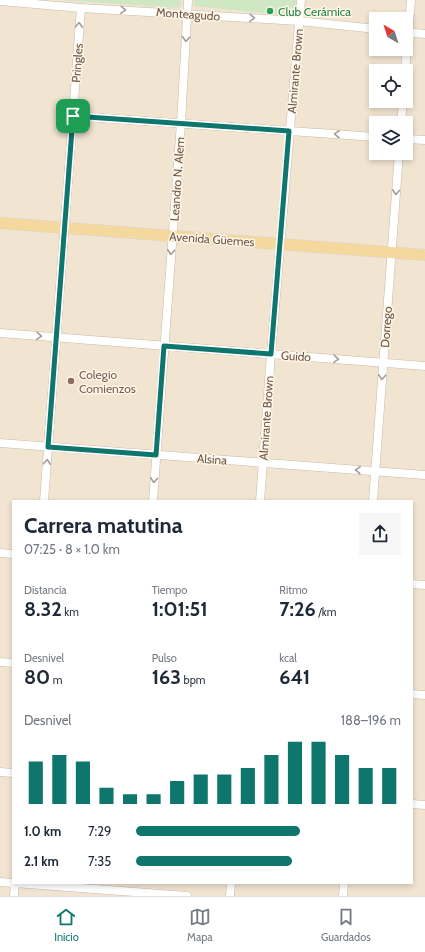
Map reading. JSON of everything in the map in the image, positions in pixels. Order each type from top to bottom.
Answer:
[{"type":"main road","name":"Avenida Güemes","points":[[0,224],[425,255]]},
{"type":"street","name":"Leandro N. Alem","points":[[153,500],[181,123],[188,0]]},
{"type":"street","name":"Almirante Brown","points":[[260,500],[289,131],[301,0]]},
{"type":"street","points":[[410,12],[411,0]]},
{"type":"street","name":"Monteagudo","points":[[0,1],[81,8],[299,21],[369,28]]},
{"type":"street","name":"Pringles","points":[[44,500],[81,8]]},
{"type":"street","points":[[413,33],[425,34]]},
{"type":"street","points":[[73,116],[369,136]]},
{"type":"street","points":[[413,139],[425,140]]},
{"type":"street","name":"Dorrego","points":[[373,500],[399,160]]},
{"type":"street","name":"Guido","points":[[0,333],[425,366]]},
{"type":"street","name":"Alsina","points":[[0,443],[425,475]]},
{"type":"street","points":[[0,553],[12,554]]},
{"type":"street","points":[[413,584],[425,585]]},
{"type":"street","points":[[0,662],[12,663]]},
{"type":"street","points":[[413,694],[425,695]]},
{"type":"street","points":[[0,772],[12,773]]},
{"type":"street","points":[[413,804],[425,805]]},
{"type":"street","points":[[0,882],[12,883]]},
{"type":"street","points":[[14,884],[14,896]]},
{"type":"street","points":[[30,884],[187,896]]},
{"type":"street","points":[[230,896],[231,884]]},
{"type":"street","points":[[343,896],[344,884]]},
{"type":"shaded area","points":[[0,0],[425,0],[425,896],[0,896]]},
{"type":"green space","points":[[61,0],[181,0],[181,6],[177,8]]},
{"type":"green space","name":"Club Cerámica","points":[[194,0],[296,0],[295,16],[194,6]]},
{"type":"place","name":"Club Cerámica","points":[[270,11]]},
{"type":"place","name":"Colegio Comienzos","points":[[71,381]]},
{"type":"route","points":[[73,116],[289,131],[271,354],[164,346],[156,455],[48,447],[73,116]]}]
